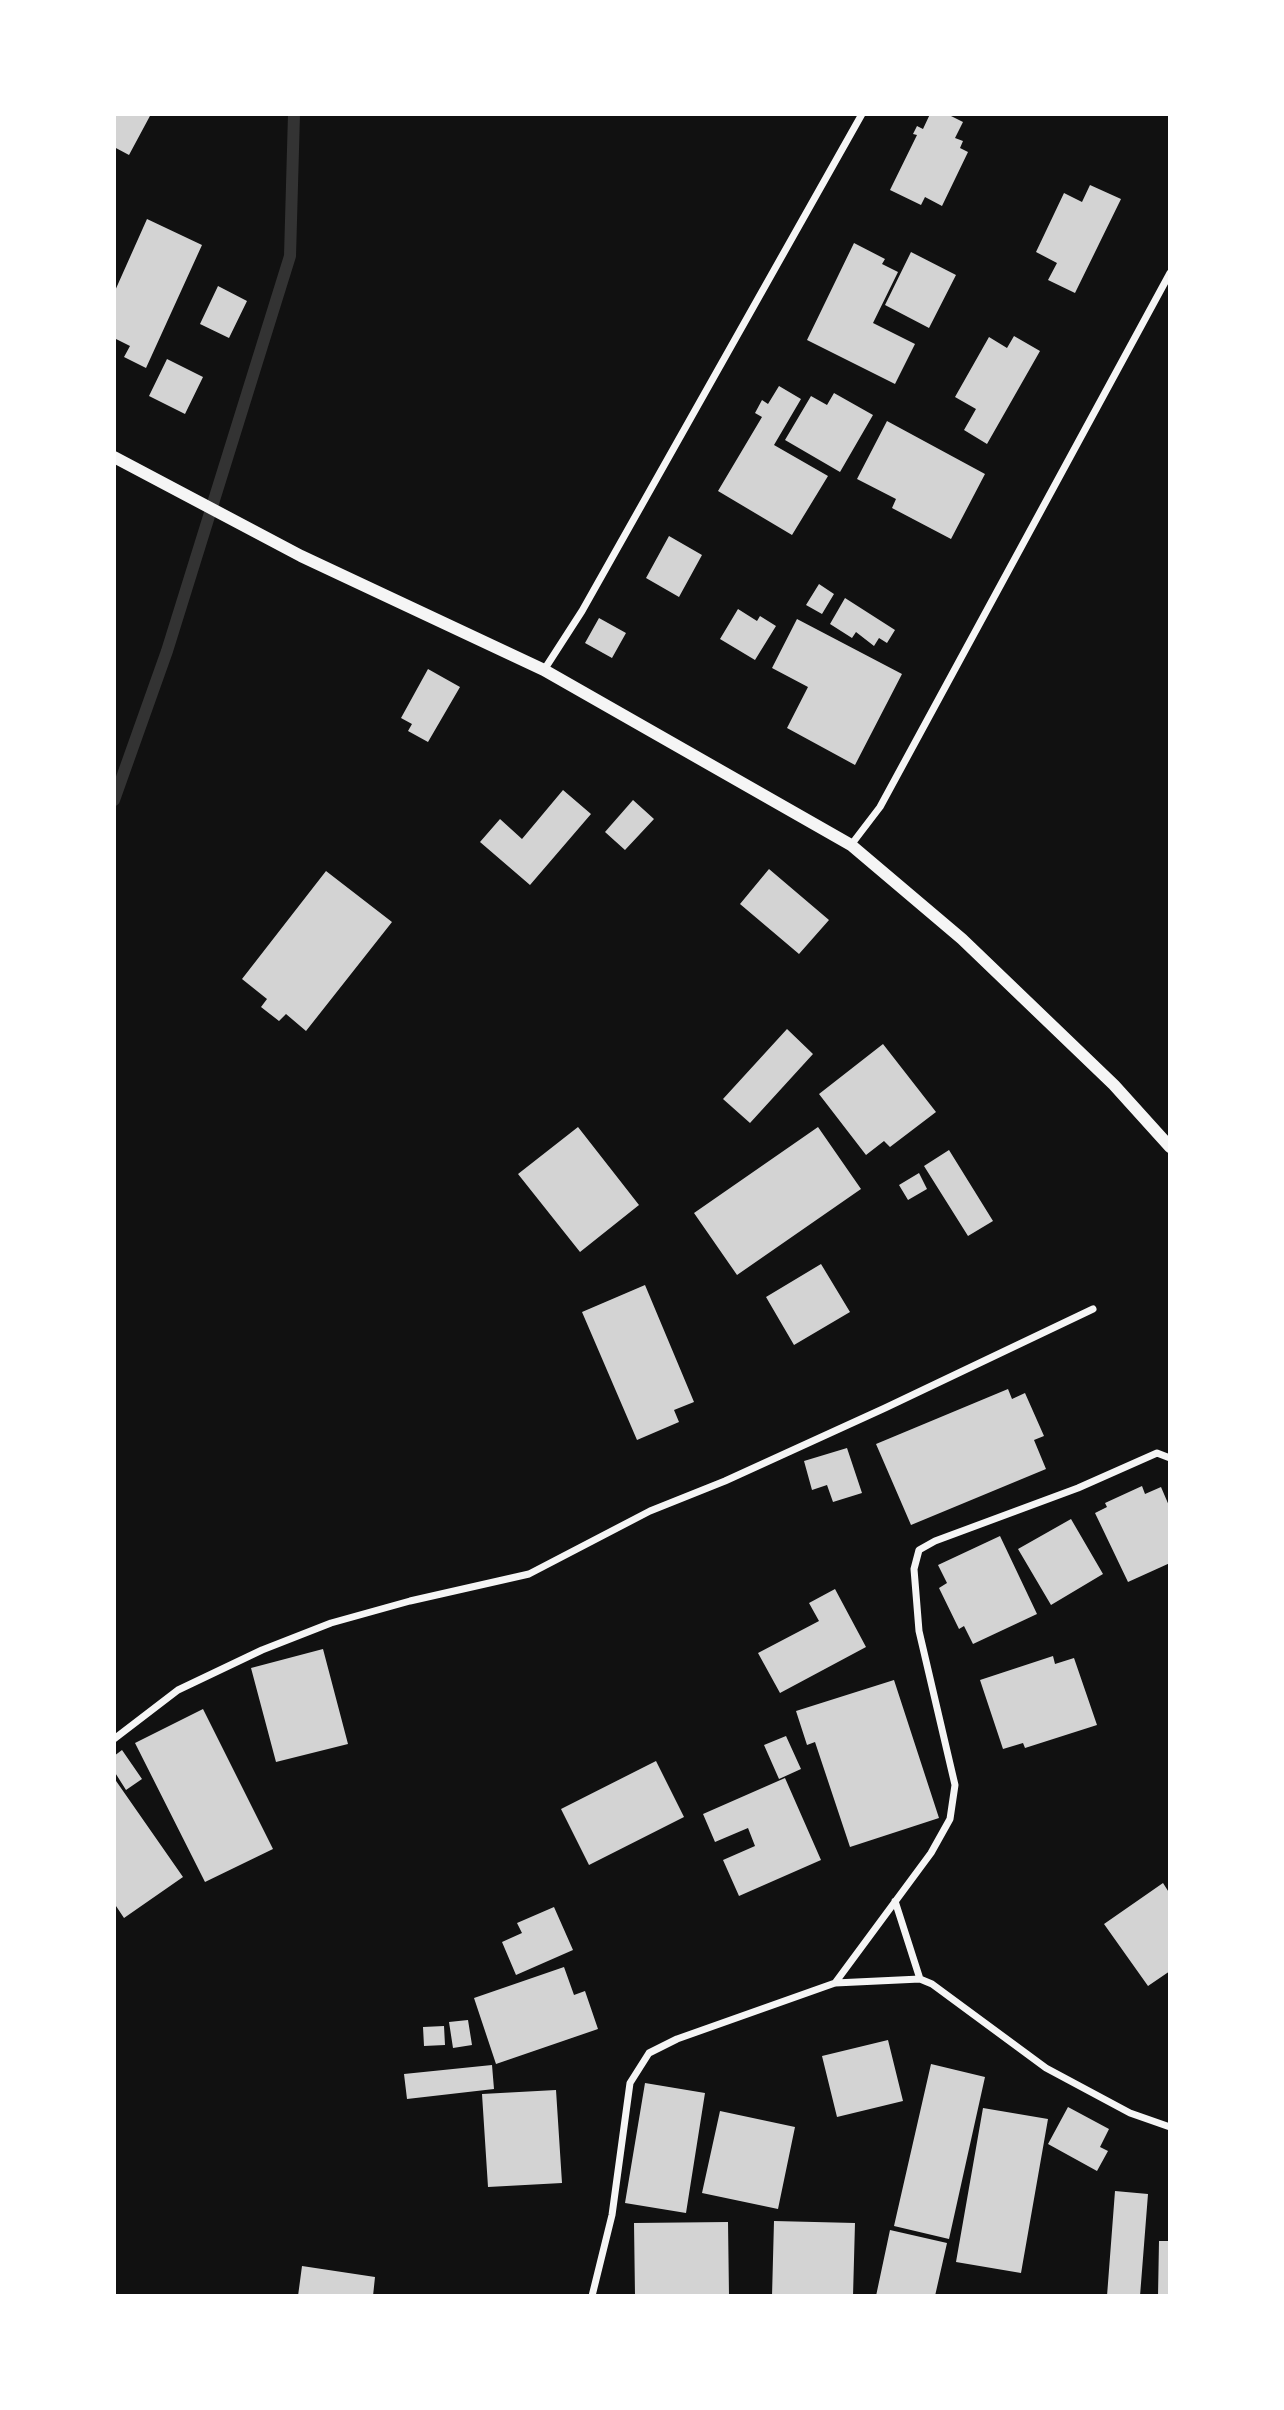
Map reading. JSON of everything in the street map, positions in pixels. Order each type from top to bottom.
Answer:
[{"type":"street","points":[[544,670],[582,611],[862,114]]},
{"type":"street","points":[[851,845],[880,807],[1170,273]]},
{"type":"street","points":[[114,457],[301,556],[544,670],[851,845],[962,939],[1114,1085],[1170,1147]]},
{"type":"street","points":[[114,1739],[178,1690],[262,1650],[331,1623],[397,1604],[529,1574],[650,1511],[724,1481],[886,1408],[1093,1309]]},
{"type":"street","points":[[835,1983],[931,1853],[950,1819],[955,1785],[919,1631],[914,1569],[919,1550],[935,1541],[1079,1488],[1157,1453],[1170,1458]]},
{"type":"street","points":[[895,1901],[920,1979]]},
{"type":"street","points":[[592,2296],[612,2215],[630,2083],[649,2053],[677,2039],[835,1983],[920,1979],[932,1984],[1046,2068],[1130,2113],[1170,2127]]},
{"type":"building","points":[[114,114],[151,114],[129,155],[114,147]]},
{"type":"building","points":[[930,114],[947,114],[963,122],[955,138],[963,141],[960,148],[968,152],[942,206],[925,197],[921,205],[890,190],[917,135],[913,134],[917,126],[923,129]]},
{"type":"building","points":[[1090,185],[1121,199],[1075,293],[1048,280],[1057,263],[1036,252],[1064,193],[1082,202]]},
{"type":"building","points":[[147,219],[202,245],[146,368],[124,357],[130,346],[114,338],[114,293]]},
{"type":"building","points":[[854,243],[885,259],[882,264],[898,272],[873,323],[915,344],[895,384],[807,340]]},
{"type":"building","points":[[911,252],[956,275],[929,328],[885,305]]},
{"type":"building","points":[[218,286],[247,301],[229,338],[200,324]]},
{"type":"building","points":[[1014,336],[1040,351],[987,444],[964,430],[976,409],[955,397],[989,337],[1007,348]]},
{"type":"building","points":[[167,359],[203,377],[185,414],[149,396]]},
{"type":"building","points":[[779,386],[801,399],[774,445],[828,476],[792,535],[718,491],[762,417],[755,413],[762,400],[768,404]]},
{"type":"building","points":[[834,393],[873,415],[840,472],[785,440],[811,396],[827,405]]},
{"type":"building","points":[[887,421],[985,474],[951,539],[892,508],[896,499],[857,479]]},
{"type":"building","points":[[669,536],[702,555],[679,597],[646,578]]},
{"type":"building","points":[[819,584],[834,594],[822,614],[806,605]]},
{"type":"building","points":[[845,598],[895,630],[887,643],[879,638],[874,646],[856,632],[852,638],[830,624]]},
{"type":"building","points":[[738,609],[757,621],[760,616],[776,626],[755,660],[720,639]]},
{"type":"building","points":[[599,618],[626,633],[612,658],[585,643]]},
{"type":"building","points":[[797,619],[902,674],[855,765],[787,728],[808,687],[772,668]]},
{"type":"building","points":[[428,669],[460,687],[428,742],[408,731],[412,724],[401,718]]},
{"type":"building","points":[[563,790],[591,814],[530,885],[480,842],[500,819],[522,839]]},
{"type":"building","points":[[633,800],[654,819],[625,850],[605,832]]},
{"type":"building","points":[[769,869],[829,920],[799,954],[740,904]]},
{"type":"building","points":[[326,871],[392,922],[306,1031],[286,1014],[279,1021],[261,1007],[267,999],[242,979]]},
{"type":"building","points":[[787,1029],[813,1054],[750,1123],[723,1099]]},
{"type":"building","points":[[883,1044],[936,1112],[890,1147],[884,1141],[866,1155],[819,1094]]},
{"type":"building","points":[[578,1127],[639,1205],[580,1252],[518,1174]]},
{"type":"building","points":[[818,1127],[861,1189],[737,1275],[694,1213]]},
{"type":"building","points":[[949,1150],[993,1221],[968,1236],[924,1166]]},
{"type":"building","points":[[919,1173],[927,1189],[908,1200],[899,1185]]},
{"type":"building","points":[[821,1264],[850,1312],[794,1345],[766,1297]]},
{"type":"building","points":[[645,1285],[694,1402],[674,1410],[679,1422],[637,1440],[582,1312]]},
{"type":"building","points":[[1008,1389],[1012,1399],[1025,1393],[1044,1436],[1034,1440],[1046,1469],[911,1525],[876,1444]]},
{"type":"building","points":[[847,1448],[862,1493],[833,1502],[827,1485],[812,1490],[804,1461]]},
{"type":"building","points":[[1142,1486],[1145,1494],[1161,1487],[1170,1508],[1170,1563],[1128,1582],[1095,1513],[1107,1507],[1105,1503]]},
{"type":"building","points":[[1071,1519],[1103,1574],[1051,1605],[1018,1549]]},
{"type":"building","points":[[1000,1536],[1037,1614],[973,1644],[964,1626],[959,1629],[939,1588],[947,1583],[938,1565]]},
{"type":"building","points":[[835,1589],[866,1647],[780,1693],[758,1653],[819,1621],[809,1603]]},
{"type":"building","points":[[323,1649],[348,1744],[276,1762],[251,1668]]},
{"type":"building","points":[[1053,1656],[1055,1664],[1074,1658],[1097,1725],[1025,1748],[1023,1743],[1003,1749],[980,1680]]},
{"type":"building","points":[[894,1680],[939,1818],[850,1847],[815,1742],[807,1745],[796,1711]]},
{"type":"building","points":[[203,1709],[273,1849],[205,1882],[135,1743]]},
{"type":"building","points":[[786,1736],[801,1769],[779,1779],[764,1745]]},
{"type":"building","points":[[122,1750],[142,1779],[126,1790],[114,1771],[114,1756]]},
{"type":"building","points":[[656,1761],[684,1817],[589,1865],[561,1809]]},
{"type":"building","points":[[114,1778],[183,1877],[124,1918],[114,1903]]},
{"type":"building","points":[[785,1778],[821,1860],[739,1896],[723,1860],[755,1846],[748,1828],[715,1842],[703,1814]]},
{"type":"building","points":[[1163,1883],[1170,1894],[1170,1971],[1148,1986],[1104,1924]]},
{"type":"building","points":[[554,1907],[573,1950],[516,1975],[502,1942],[522,1933],[517,1923]]},
{"type":"building","points":[[564,1967],[574,1995],[585,1991],[598,2029],[496,2064],[474,1998]]},
{"type":"building","points":[[468,2020],[472,2045],[453,2048],[449,2022]]},
{"type":"building","points":[[444,2026],[445,2045],[424,2046],[423,2027]]},
{"type":"building","points":[[888,2040],[903,2101],[837,2117],[822,2056]]},
{"type":"building","points":[[931,2064],[985,2077],[949,2239],[894,2226]]},
{"type":"building","points":[[492,2065],[494,2089],[407,2099],[404,2074]]},
{"type":"building","points":[[645,2083],[705,2093],[686,2213],[625,2203]]},
{"type":"building","points":[[556,2090],[562,2183],[488,2187],[482,2094]]},
{"type":"building","points":[[1068,2107],[1109,2129],[1100,2147],[1108,2151],[1097,2171],[1048,2144]]},
{"type":"building","points":[[983,2108],[1048,2119],[1021,2273],[956,2262]]},
{"type":"building","points":[[720,2111],[795,2127],[778,2209],[702,2193]]},
{"type":"building","points":[[1115,2191],[1148,2194],[1140,2296],[1107,2296]]},
{"type":"building","points":[[774,2221],[855,2223],[853,2296],[772,2296]]},
{"type":"building","points":[[728,2222],[729,2296],[635,2296],[634,2223]]},
{"type":"building","points":[[890,2230],[947,2243],[935,2296],[876,2296]]},
{"type":"building","points":[[1159,2241],[1170,2241],[1170,2296],[1158,2296]]},
{"type":"building","points":[[302,2266],[375,2277],[373,2296],[298,2296]]},
{"type":"waterway","points":[[114,800],[167,651],[290,256],[294,114]]}]
